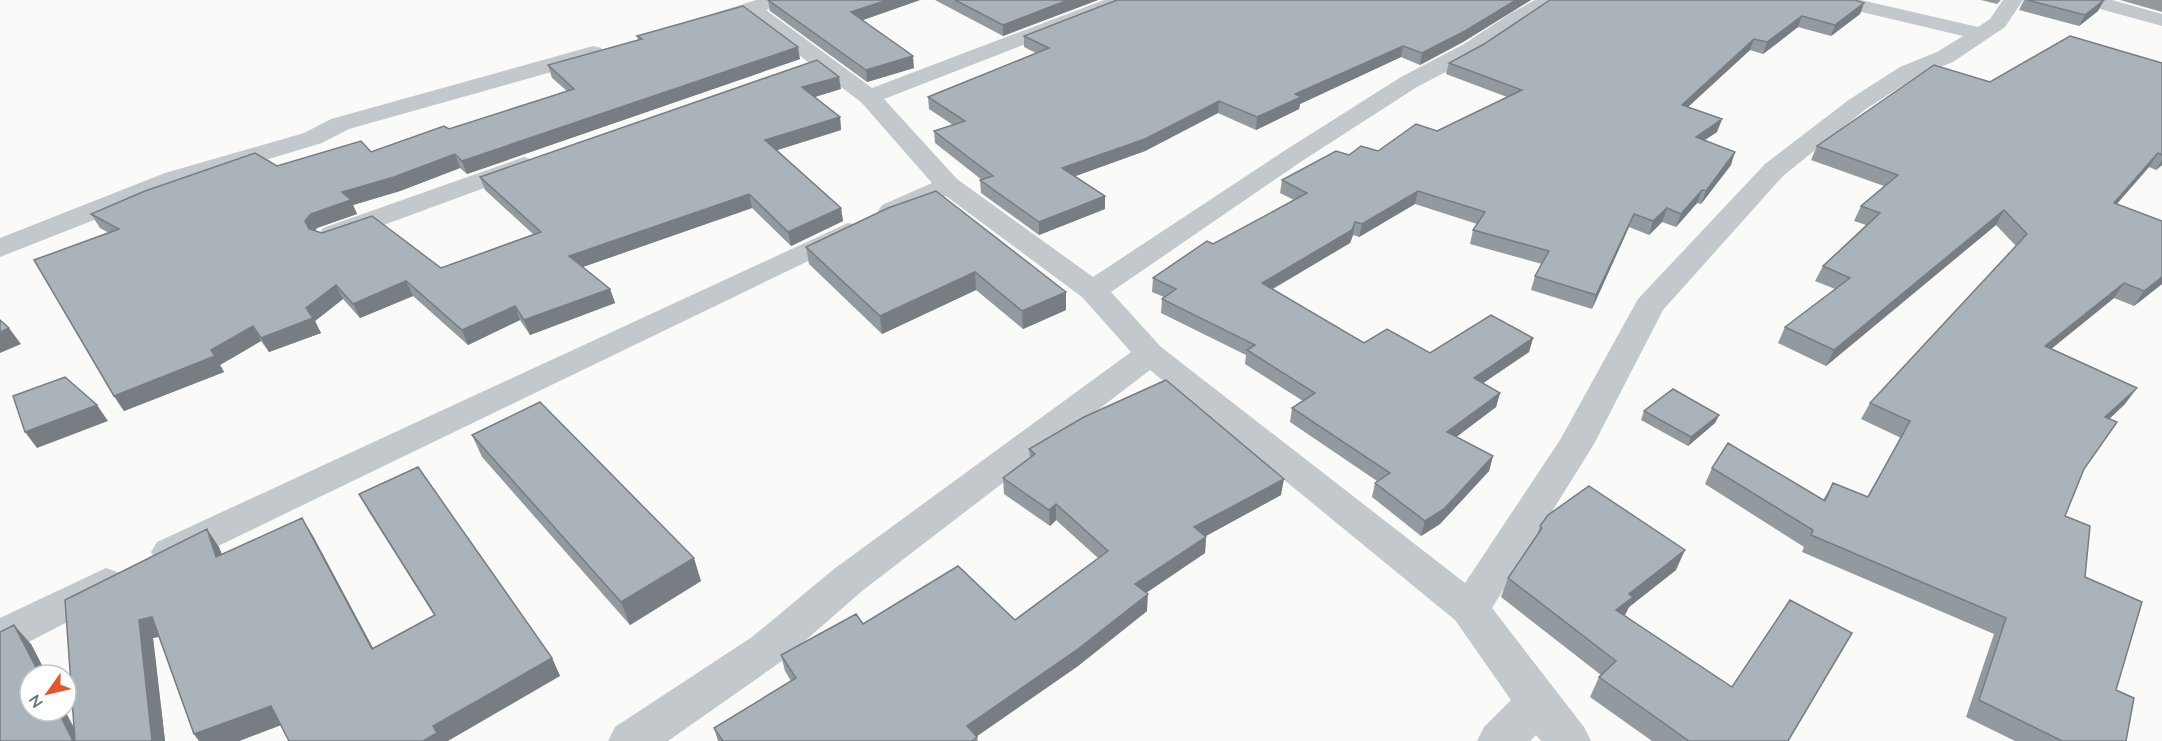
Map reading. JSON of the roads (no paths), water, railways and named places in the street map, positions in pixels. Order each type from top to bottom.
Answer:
[{"type":"street","points":[[682,28],[777,0]]},
{"type":"street","points":[[869,97],[1122,0]]},
{"type":"street","points":[[1093,291],[1293,156],[1409,82],[1472,49],[1518,17],[1550,0]]},
{"type":"street","points":[[1834,0],[1981,34]]},
{"type":"street","points":[[1470,609],[1576,444],[1649,306],[1774,170],[1868,98],[1908,72],[1945,57],[1998,23],[2013,0]]},
{"type":"street","points":[[2089,0],[2162,20]]},
{"type":"street","points":[[751,9],[811,66],[869,97],[948,185],[1093,291],[1150,354],[1470,609],[1568,741]]},
{"type":"street","points":[[0,248],[174,179],[313,138],[340,124],[614,48]]},
{"type":"street","points":[[328,236],[547,157]]},
{"type":"street","points":[[0,637],[141,567],[948,185]]},
{"type":"street","points":[[631,741],[767,649],[848,580],[1150,354]]},
{"type":"street","points":[[1500,741],[1538,703]]}]
